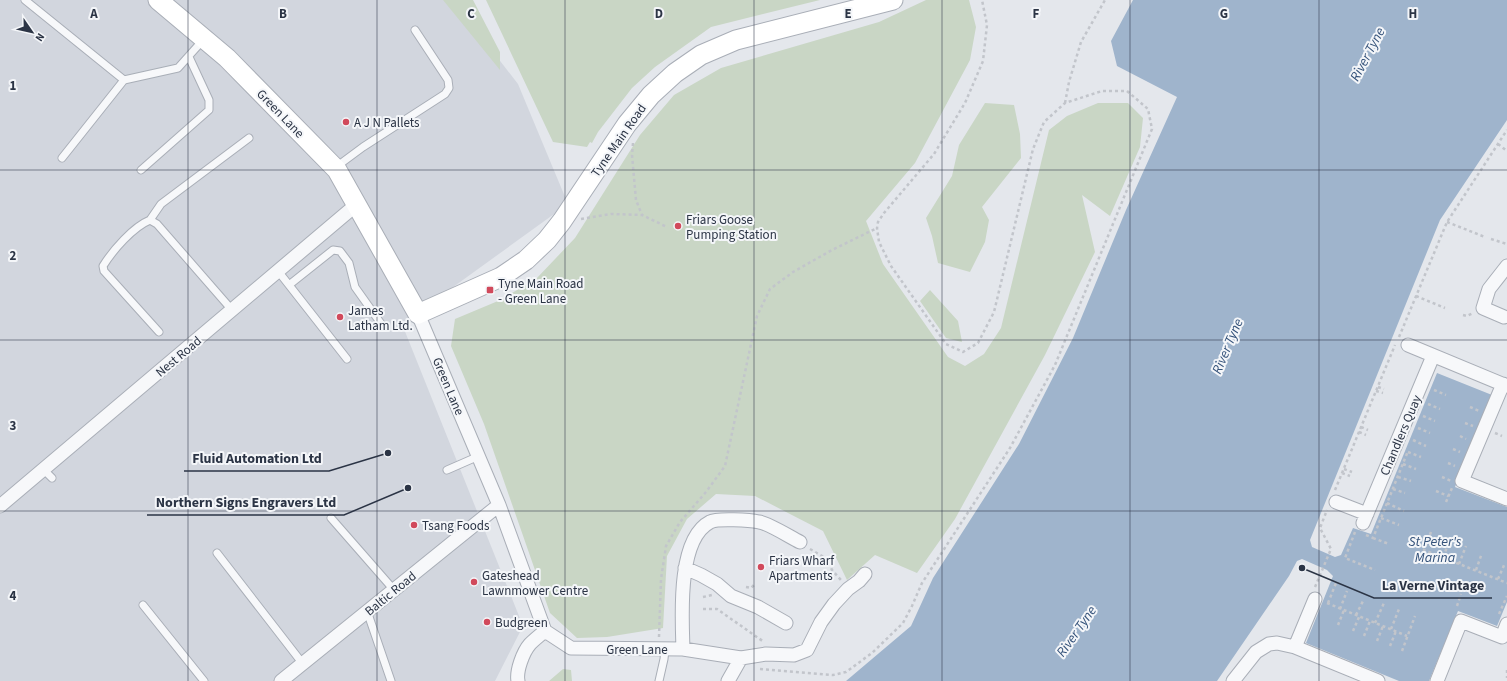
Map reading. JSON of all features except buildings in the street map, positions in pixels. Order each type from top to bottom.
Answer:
[{"type":"street","name":"Green Lane","points":[[158,0],[227,58],[334,168],[418,314],[500,504],[545,631],[571,648],[683,649],[741,658],[773,654],[794,654],[806,650],[821,622],[834,604],[865,574]]},
{"type":"street","name":"Tyne Main Road","points":[[418,314],[501,277],[531,255],[547,240],[562,221],[627,124],[651,95],[675,73],[701,55],[736,40],[893,0]]},
{"type":"street","name":"Nest Road","points":[[0,506],[48,474],[232,310],[356,205]]},
{"type":"street","points":[[1504,317],[1483,308],[1489,289],[1507,266]]},
{"type":"street","points":[[1402,343],[1505,385],[1462,481],[1507,499]]},
{"type":"street","name":"Chandlers Quay","points":[[1333,501],[1365,518],[1433,356]]},
{"type":"street","name":"Baltic Road","points":[[281,681],[500,504]]},
{"type":"street","points":[[683,649],[683,583],[685,568],[689,550],[698,532],[710,521],[728,520],[760,522],[800,542]]},
{"type":"street","points":[[685,568],[717,584],[731,596],[758,607],[786,623]]},
{"type":"street","points":[[1295,647],[1322,602]]},
{"type":"street","points":[[1437,681],[1461,621],[1502,637],[1507,624]]},
{"type":"street","points":[[518,681],[517,677],[522,659],[529,645],[545,631]]},
{"type":"street","points":[[1233,681],[1250,659],[1262,647],[1269,644],[1295,647],[1378,681]]},
{"type":"street","points":[[728,681],[741,658]]},
{"type":"lane","points":[[24,0],[124,80]]},
{"type":"lane","points":[[334,168],[363,147],[445,94],[449,88],[448,80],[415,30]]},
{"type":"lane","points":[[62,158],[124,80],[178,68],[205,39]]},
{"type":"lane","points":[[141,170],[209,110],[210,100],[189,57]]},
{"type":"lane","points":[[159,332],[104,271],[103,266],[123,241],[141,224],[150,220],[161,204],[249,138]]},
{"type":"lane","points":[[150,220],[157,224],[232,310]]},
{"type":"lane","points":[[289,285],[333,250],[340,251],[349,263],[355,286],[382,325]]},
{"type":"lane","points":[[278,271],[347,359]]},
{"type":"lane","points":[[447,470],[479,456]]},
{"type":"lane","points":[[331,518],[394,590]]},
{"type":"lane","points":[[217,553],[302,664]]},
{"type":"lane","points":[[143,605],[204,681]]},
{"type":"lane","points":[[367,611],[391,681]]},
{"type":"lane","points":[[659,649],[664,659],[659,681]]},
{"type":"path","points":[[741,658],[749,665],[760,669],[833,675],[846,672],[872,653],[903,623],[922,583],[1010,448],[1055,365],[1152,129],[1148,109],[1127,91],[1102,91],[1065,103],[1044,122],[1033,149],[994,312],[978,343],[963,352],[946,344],[891,266],[879,242],[877,228],[878,222],[884,213],[934,154],[965,103],[983,61],[987,25],[982,0]]},
{"type":"path","points":[[1065,103],[1069,82],[1081,42],[1105,0]]},
{"type":"path","points":[[627,124],[634,137],[632,155],[636,200],[642,215]]},
{"type":"path","points":[[1317,583],[1331,548],[1320,528],[1333,501],[1342,473],[1378,386],[1402,343],[1416,296],[1447,222],[1507,130]]},
{"type":"path","points":[[1498,144],[1507,151]]},
{"type":"path","points":[[562,221],[612,214],[642,215],[667,227]]},
{"type":"path","points":[[1447,222],[1485,237]]},
{"type":"path","points":[[659,649],[661,580],[666,546],[680,522],[706,492],[725,466],[757,316],[770,289],[793,272],[832,250],[877,228]]},
{"type":"path","points":[[1491,239],[1507,244]]},
{"type":"path","points":[[1416,296],[1445,308]]},
{"type":"path","points":[[1378,386],[1384,389]]},
{"type":"path","points":[[1434,390],[1446,395]]},
{"type":"path","points":[[1376,391],[1383,393]]},
{"type":"path","points":[[1428,404],[1440,409]]},
{"type":"path","points":[[1470,407],[1483,412]]},
{"type":"path","points":[[1423,416],[1435,421]]},
{"type":"path","points":[[1361,427],[1368,430]]},
{"type":"path","points":[[1418,428],[1430,433]]},
{"type":"path","points":[[1359,432],[1366,434]]},
{"type":"path","points":[[1413,440],[1426,446]]},
{"type":"path","points":[[1408,452],[1421,457]]},
{"type":"path","points":[[1403,464],[1416,469]]},
{"type":"path","points":[[1344,469],[1352,472]]},
{"type":"path","points":[[1342,473],[1350,476]]},
{"type":"path","points":[[1398,476],[1411,482]]},
{"type":"path","points":[[1394,489],[1405,494]]},
{"type":"path","points":[[1436,491],[1448,496]]},
{"type":"path","points":[[1387,504],[1404,511]]},
{"type":"path","points":[[1381,518],[1398,525]]},
{"type":"path","points":[[1431,532],[1424,550],[1507,582]]},
{"type":"path","points":[[1373,538],[1389,544]]},
{"type":"path","points":[[1442,557],[1450,540]]},
{"type":"path","points":[[800,542],[826,559],[832,570]]},
{"type":"path","points":[[1459,564],[1466,546]]},
{"type":"path","points":[[1476,570],[1482,553]]},
{"type":"path","points":[[1498,579],[1505,563]]},
{"type":"path","points":[[1336,583],[1322,602],[1407,636]]},
{"type":"path","points":[[1340,609],[1347,591]]},
{"type":"path","points":[[1457,606],[1461,594]]},
{"type":"path","points":[[1353,632],[1364,599]]},
{"type":"path","points":[[1375,623],[1384,603]]},
{"type":"path","points":[[703,610],[717,609],[768,645],[773,654]]},
{"type":"path","points":[[1391,629],[1399,609]]},
{"type":"path","points":[[1338,625],[1344,610]]},
{"type":"path","points":[[1402,651],[1415,616]]},
{"type":"path","points":[[1364,636],[1370,621]]},
{"type":"path","points":[[1377,641],[1383,626]]},
{"type":"path","points":[[1390,646],[1396,631]]},
{"type":"path","points":[[1507,670],[1507,678]]},
{"type":"shaded area","points":[[0,0],[453,0],[518,84],[568,204],[402,324],[523,626],[495,681],[0,681]]},
{"type":"green space","points":[[443,0],[473,0],[500,52],[500,70]]},
{"type":"green space","points":[[486,0],[820,0],[711,27],[655,67],[632,88],[598,132],[592,143],[590,142],[587,147],[553,142]]},
{"type":"green space","points":[[926,0],[969,0],[976,27],[970,60],[915,163],[866,221],[883,264],[948,357],[965,366],[984,354],[1001,328],[1049,130],[1067,116],[1098,103],[1128,103],[1143,118],[1140,147],[1110,216],[1082,195],[1095,252],[1045,355],[955,519],[917,573],[875,555],[847,580],[823,531],[755,496],[716,494],[687,519],[667,556],[663,628],[607,637],[577,638],[550,613],[484,424],[451,346],[455,319],[498,301],[536,279],[575,238],[640,135],[674,95],[721,68],[879,22]]},
{"type":"green space","points":[[985,103],[1014,105],[1020,134],[1021,158],[982,207],[989,220],[985,242],[970,272],[938,263],[926,218],[952,176],[959,145]]},
{"type":"green space","points":[[930,290],[958,321],[962,342],[946,338],[920,301]]},
{"type":"green space","points":[[563,669],[571,670],[572,681],[549,681]]},
{"type":"water","points":[[1133,0],[1507,0],[1507,120],[1440,220],[1310,540],[1312,547],[1335,557],[1341,555],[1353,528],[1371,534],[1437,373],[1492,395],[1455,487],[1507,507],[1507,602],[1497,626],[1458,611],[1429,681],[1399,681],[1306,643],[1333,576],[1327,570],[1302,559],[1297,561],[1289,576],[1217,681],[846,681],[911,626],[933,578],[1019,444],[1073,338],[1126,210],[1177,97],[1117,66],[1111,41]]},
{"type":"place","name":"A J N Pallets","points":[[346,122]]},
{"type":"place","name":"Friars Goose Pumping Station","points":[[678,226]]},
{"type":"place","name":"Tyne Main Road - Green Lane","points":[[490,290]]},
{"type":"place","name":"James Latham Ltd.","points":[[340,317]]},
{"type":"place","name":"Fluid Automation Ltd","points":[[388,453]]},
{"type":"place","name":"Northern Signs Engravers Ltd","points":[[408,488]]},
{"type":"place","name":"Tsang Foods","points":[[414,525]]},
{"type":"place","name":"Friars Wharf Apartments","points":[[761,567]]},
{"type":"place","name":"La Verne Vintage","points":[[1302,568]]},
{"type":"place","name":"Gateshead Lawnmower Centre","points":[[474,582]]},
{"type":"place","name":"Budgreen","points":[[487,622]]},
{"type":"water label","name":"River Tyne","points":[[1367,54]]},
{"type":"water label","name":"River Tyne","points":[[1227,346]]},
{"type":"water label","name":"St Peter's Marina","points":[[1435,550]]},
{"type":"water label","name":"River Tyne","points":[[1076,631]]}]
